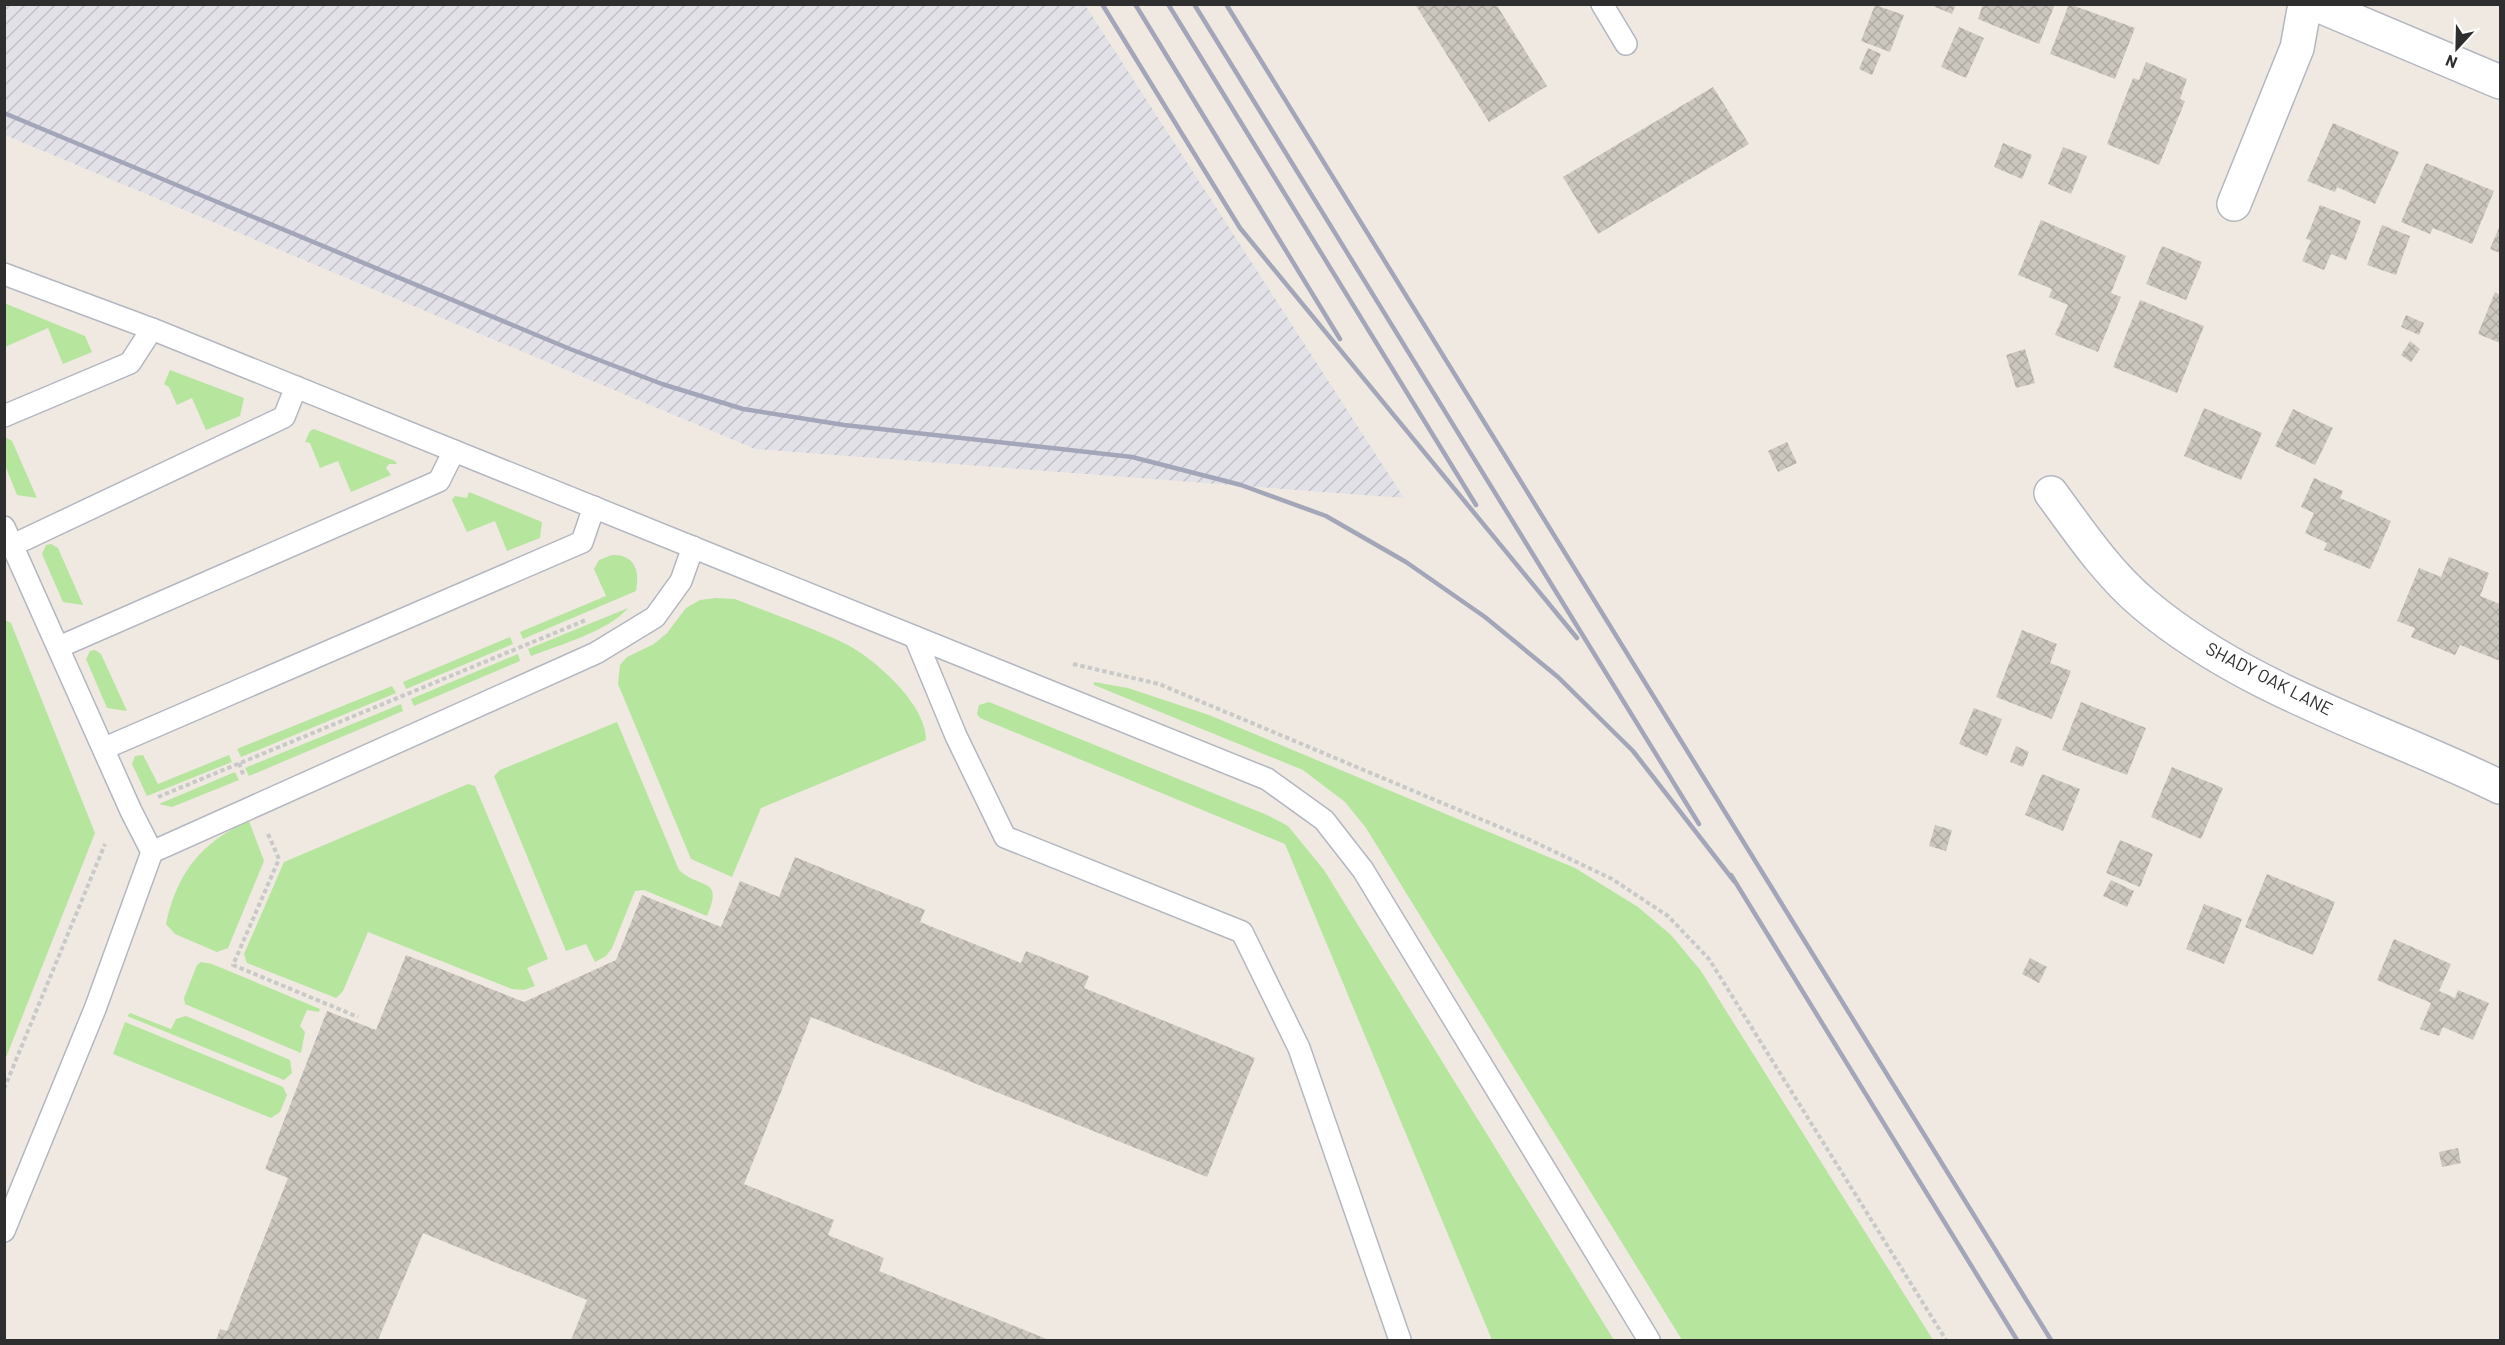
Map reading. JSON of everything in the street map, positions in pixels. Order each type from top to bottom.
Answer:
[{"type":"street","points":[[2234,204],[2297,48],[2305,4]]},
{"type":"street","points":[[2315,4],[2500,82]]},
{"type":"street","name":"SHADY OAK LANE","points":[[2050,493],[2097,555],[2144,604],[2212,652],[2305,701],[2500,787]]},
{"type":"lane","points":[[1602,4],[1626,44]]},
{"type":"lane","points":[[4,274],[152,329],[1267,779],[1324,820],[1363,870],[1649,1341]]},
{"type":"lane","points":[[4,416],[130,363],[152,329]]},
{"type":"lane","points":[[152,852],[131,811],[9,536],[284,417],[296,387]]},
{"type":"lane","points":[[59,647],[439,482],[454,451]]},
{"type":"lane","points":[[105,748],[582,542],[594,507]]},
{"type":"lane","points":[[4,1231],[95,1009],[152,852],[596,653],[655,617],[681,581],[693,548]]},
{"type":"lane","points":[[915,637],[957,736],[1005,837],[1242,932],[1299,1048],[1400,1341]]},
{"type":"path","points":[[154,798],[592,617]]},
{"type":"path","points":[[1072,664],[1159,684],[1528,839],[1612,879],[1668,916],[1709,959],[1946,1341]]},
{"type":"path","points":[[239,764],[279,859],[233,965],[358,1017]]},
{"type":"path","points":[[4,1089],[105,844]]},
{"type":"shaded area","points":[[4,5],[1085,5],[1404,498],[755,449],[5,135]]},
{"type":"green space","points":[[4,303],[85,336],[92,352],[63,364],[48,328],[5,347]]},
{"type":"green space","points":[[170,370],[244,398],[240,416],[206,430],[192,398],[177,405],[169,387],[164,384]]},
{"type":"green space","points":[[314,429],[395,461],[397,464],[389,464],[386,468],[391,475],[351,492],[338,461],[320,468],[310,443],[305,442],[310,431]]},
{"type":"green space","points":[[5,437],[12,441],[37,498],[17,495],[5,465]]},
{"type":"green space","points":[[469,492],[542,522],[540,538],[507,551],[495,521],[467,532],[452,500],[455,496],[467,498]]},
{"type":"green space","points":[[51,544],[58,548],[83,605],[63,602],[42,554],[46,545]]},
{"type":"green space","points":[[612,555],[626,557],[634,565],[637,577],[636,591],[523,639],[520,632],[606,596],[594,569],[599,560]]},
{"type":"green space","points":[[735,599],[819,632],[858,651],[871,660],[909,698],[924,726],[926,740],[761,808],[732,877],[691,859],[618,684],[620,665],[627,657],[654,644],[667,633],[686,608],[700,600]]},
{"type":"green space","points":[[628,608],[609,624],[531,656],[528,649]]},
{"type":"green space","points":[[5,620],[11,623],[95,833],[5,1060]]},
{"type":"green space","points":[[510,637],[513,644],[406,689],[403,682]]},
{"type":"green space","points":[[95,650],[101,654],[127,711],[107,708],[86,659],[90,651]]},
{"type":"green space","points":[[518,654],[520,661],[414,706],[411,699]]},
{"type":"green space","points":[[1094,682],[1128,688],[1209,715],[1575,868],[1638,907],[1671,935],[1701,971],[1933,1340],[1682,1340],[1366,828],[1345,802],[1303,770],[1094,685]]},
{"type":"green space","points":[[392,686],[396,693],[241,757],[237,749]]},
{"type":"green space","points":[[989,702],[1267,815],[1288,826],[1324,870],[1614,1340],[1492,1340],[1285,844],[980,718],[977,714],[979,705]]},
{"type":"green space","points":[[401,704],[403,711],[249,776],[245,768]]},
{"type":"green space","points":[[617,722],[679,870],[707,886],[713,895],[707,916],[644,890],[635,891],[612,948],[606,956],[595,962],[586,944],[566,951],[494,776],[500,770]]},
{"type":"green space","points":[[143,755],[158,784],[229,755],[232,762],[147,796],[132,764],[135,756]]},
{"type":"green space","points":[[235,772],[239,780],[172,807],[159,804]]},
{"type":"green space","points":[[468,784],[475,786],[548,959],[527,968],[535,986],[524,990],[512,989],[368,932],[343,991],[336,998],[247,963],[244,954],[284,862]]},
{"type":"green space","points":[[249,821],[264,861],[228,948],[217,952],[175,934],[166,924],[184,875],[205,849],[218,838]]},
{"type":"green space","points":[[201,962],[212,964],[320,1009],[319,1012],[307,1010],[300,1026],[305,1032],[301,1053],[185,1004],[184,998],[197,965]]},
{"type":"green space","points":[[130,1013],[171,1029],[176,1019],[186,1016],[290,1060],[292,1073],[284,1080],[127,1016]]},
{"type":"green space","points":[[125,1022],[283,1087],[287,1095],[280,1112],[271,1118],[113,1054]]},
{"type":"building","points":[[1415,4],[1496,4],[1547,86],[1489,122]]},
{"type":"building","points":[[1928,4],[1956,4],[1952,14]]},
{"type":"building","points":[[1983,4],[2055,4],[2039,44],[1978,19]]},
{"type":"building","points":[[2069,4],[2135,28],[2115,79],[2050,54]]},
{"type":"building","points":[[1875,5],[1904,15],[1890,52],[1861,41]]},
{"type":"building","points":[[1959,27],[1984,38],[1966,78],[1941,67]]},
{"type":"building","points":[[1868,48],[1881,54],[1872,75],[1859,69]]},
{"type":"building","points":[[2146,62],[2187,79],[2180,99],[2185,101],[2159,165],[2107,144],[2133,78],[2139,80]]},
{"type":"building","points":[[1713,87],[1749,144],[1598,234],[1563,177]]},
{"type":"building","points":[[2333,123],[2399,152],[2375,204],[2337,187],[2335,192],[2307,181]]},
{"type":"building","points":[[2003,143],[2032,155],[2022,179],[1994,167]]},
{"type":"building","points":[[2063,147],[2087,156],[2071,194],[2048,184]]},
{"type":"building","points":[[2426,163],[2494,191],[2472,244],[2433,228],[2430,234],[2401,222]]},
{"type":"building","points":[[2320,205],[2361,221],[2346,260],[2331,254],[2324,270],[2302,261],[2311,240],[2306,239]]},
{"type":"building","points":[[2041,220],[2126,256],[2111,293],[2121,297],[2098,352],[2055,335],[2068,305],[2049,297],[2052,289],[2018,275]]},
{"type":"building","points":[[2382,225],[2410,236],[2396,275],[2367,265]]},
{"type":"building","points":[[2500,225],[2500,253],[2490,249]]},
{"type":"building","points":[[2162,246],[2202,262],[2186,300],[2146,284]]},
{"type":"building","points":[[2495,292],[2500,295],[2500,343],[2478,334]]},
{"type":"building","points":[[2140,300],[2204,326],[2177,393],[2113,367]]},
{"type":"building","points":[[2406,315],[2424,323],[2419,335],[2401,327]]},
{"type":"building","points":[[2410,341],[2420,349],[2411,362],[2401,355]]},
{"type":"building","points":[[2025,349],[2035,383],[2016,388],[2006,355]]},
{"type":"building","points":[[2204,408],[2262,433],[2241,480],[2184,456]]},
{"type":"building","points":[[2293,409],[2333,428],[2315,465],[2275,446]]},
{"type":"building","points":[[1787,442],[1797,463],[1778,472],[1768,451]]},
{"type":"building","points":[[2314,478],[2343,491],[2340,498],[2391,521],[2370,569],[2324,550],[2327,543],[2305,533],[2314,513],[2301,507]]},
{"type":"building","points":[[2449,557],[2489,573],[2480,596],[2500,604],[2500,661],[2460,645],[2455,655],[2411,637],[2415,628],[2397,621],[2419,568],[2441,577]]},
{"type":"building","points":[[2022,630],[2057,644],[2050,663],[2071,671],[2052,719],[1996,697]]},
{"type":"building","points":[[2081,702],[2146,728],[2127,775],[2062,750]]},
{"type":"building","points":[[1974,708],[2002,719],[1987,756],[1959,744]]},
{"type":"building","points":[[2016,746],[2029,752],[2023,767],[2010,762]]},
{"type":"building","points":[[2172,767],[2223,788],[2201,839],[2151,817]]},
{"type":"building","points":[[2042,774],[2080,789],[2063,831],[2025,815]]},
{"type":"building","points":[[1935,825],[1952,830],[1946,851],[1929,846]]},
{"type":"building","points":[[2120,840],[2153,854],[2140,887],[2106,873]]},
{"type":"building","points":[[795,857],[925,910],[920,922],[1021,963],[1026,951],[1089,976],[1084,988],[1255,1058],[1207,1177],[811,1017],[744,1184],[834,1220],[828,1235],[884,1258],[879,1271],[1049,1340],[571,1340],[587,1300],[423,1233],[378,1340],[216,1340],[220,1329],[227,1331],[288,1178],[265,1169],[327,1011],[376,1030],[406,955],[524,1002],[616,960],[642,895],[721,927],[740,881],[779,897]]},
{"type":"building","points":[[2267,874],[2335,902],[2313,955],[2245,927]]},
{"type":"building","points":[[2111,880],[2134,891],[2127,907],[2103,896]]},
{"type":"building","points":[[2204,904],[2242,919],[2224,964],[2186,949]]},
{"type":"building","points":[[2394,939],[2451,964],[2439,991],[2455,998],[2458,990],[2489,1003],[2473,1040],[2443,1027],[2439,1036],[2420,1029],[2431,1003],[2377,980]]},
{"type":"building","points":[[2030,958],[2047,967],[2039,983],[2022,974]]},
{"type":"building","points":[[2458,1148],[2461,1163],[2442,1167],[2439,1152]]},
{"type":"railway","points":[[1102,4],[1240,228],[1577,638]]},
{"type":"railway","points":[[1135,4],[1340,339]]},
{"type":"railway","points":[[1168,4],[1476,505]]},
{"type":"railway","points":[[1194,4],[1699,824]]},
{"type":"railway","points":[[1226,4],[2051,1340]]},
{"type":"railway","points":[[4,113],[570,349],[662,384],[743,409],[844,425],[1132,457],[1241,485],[1326,516],[1406,562],[1485,617],[1558,677],[1633,751],[1734,881]]},
{"type":"railway","points":[[1731,875],[2017,1340]]}]
